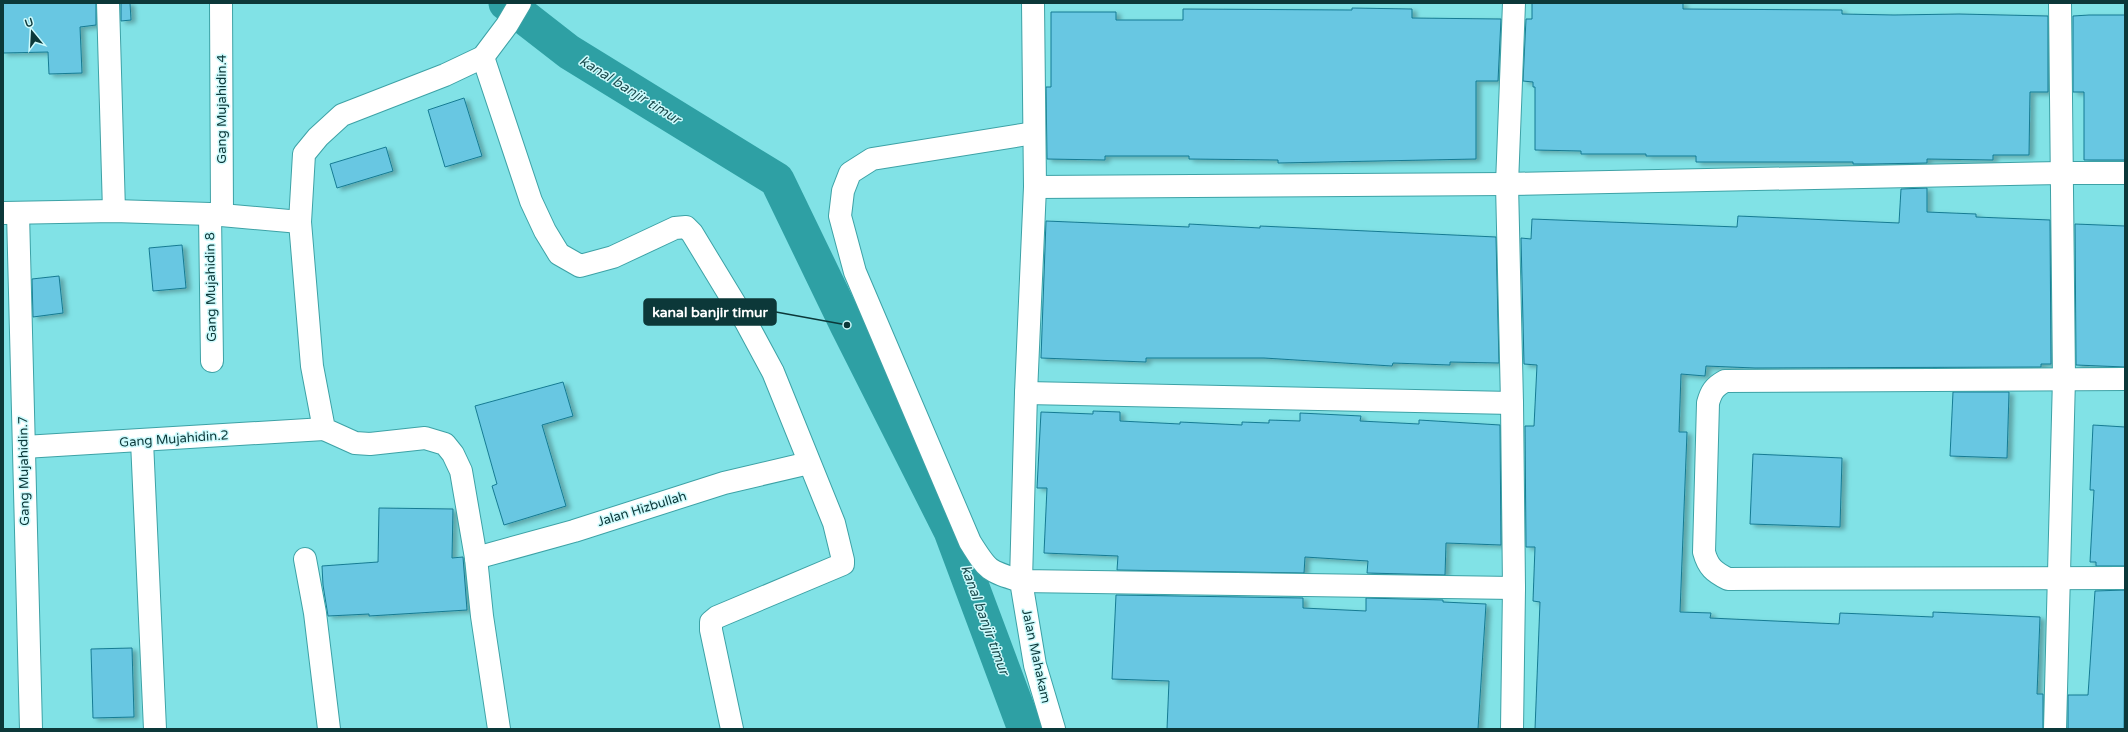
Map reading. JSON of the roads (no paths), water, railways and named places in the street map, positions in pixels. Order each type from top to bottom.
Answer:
[{"type":"street","points":[[108,3],[114,211]]},
{"type":"street","name":"Gang Mujahidin.4","points":[[216,214],[221,3]]},
{"type":"street","points":[[499,729],[482,616],[476,558],[461,471],[453,454],[445,444],[425,438],[370,444],[355,443],[324,429],[312,366],[300,222],[304,154],[318,137],[342,115],[431,81],[483,56],[507,25],[520,3]]},
{"type":"street","name":"Jalan Mahakam","points":[[1033,3],[1035,187],[1026,393],[1021,582],[1035,665],[1054,729]]},
{"type":"street","points":[[1512,729],[1514,588],[1512,403],[1507,184],[1514,3]]},
{"type":"street","points":[[2055,729],[2064,378],[2060,3]]},
{"type":"street","points":[[483,56],[531,201],[545,231],[560,254],[580,266],[613,257],[675,228],[686,227],[692,233],[724,285],[773,372],[834,523],[844,560],[843,564],[717,617],[711,622],[711,630],[732,729]]},
{"type":"street","points":[[1034,134],[872,159],[850,173],[843,191],[840,216],[855,272],[970,542],[984,564],[994,573],[1021,582],[1514,588]]},
{"type":"street","points":[[1035,187],[1507,184],[2125,173]]},
{"type":"street","points":[[10,213],[114,211],[216,214],[300,222]]},
{"type":"street","name":"Gang Mujahidin.7","points":[[10,213],[24,447],[31,729]]},
{"type":"street","name":"Gang Mujahidin 8","points":[[212,361],[216,214]]},
{"type":"street","points":[[2125,379],[2064,378],[1725,381],[1716,386],[1710,393],[1708,403],[1704,552],[1708,564],[1715,572],[1728,579],[2125,578]]},
{"type":"street","points":[[1026,393],[1512,403]]},
{"type":"street","name":"Gang Mujahidin.2","points":[[24,447],[324,429]]},
{"type":"street","points":[[142,441],[155,729]]},
{"type":"street","name":"Jalan Hizbullah","points":[[476,558],[574,531],[724,484],[809,463]]},
{"type":"street","points":[[305,559],[315,613],[329,729]]},
{"type":"waterway","name":"kanal banjir timur","points":[[506,3],[569,52],[777,180],[847,325],[951,531],[1025,729]]},
{"type":"place","name":"kanal banjir timur","points":[[847,325]]}]
